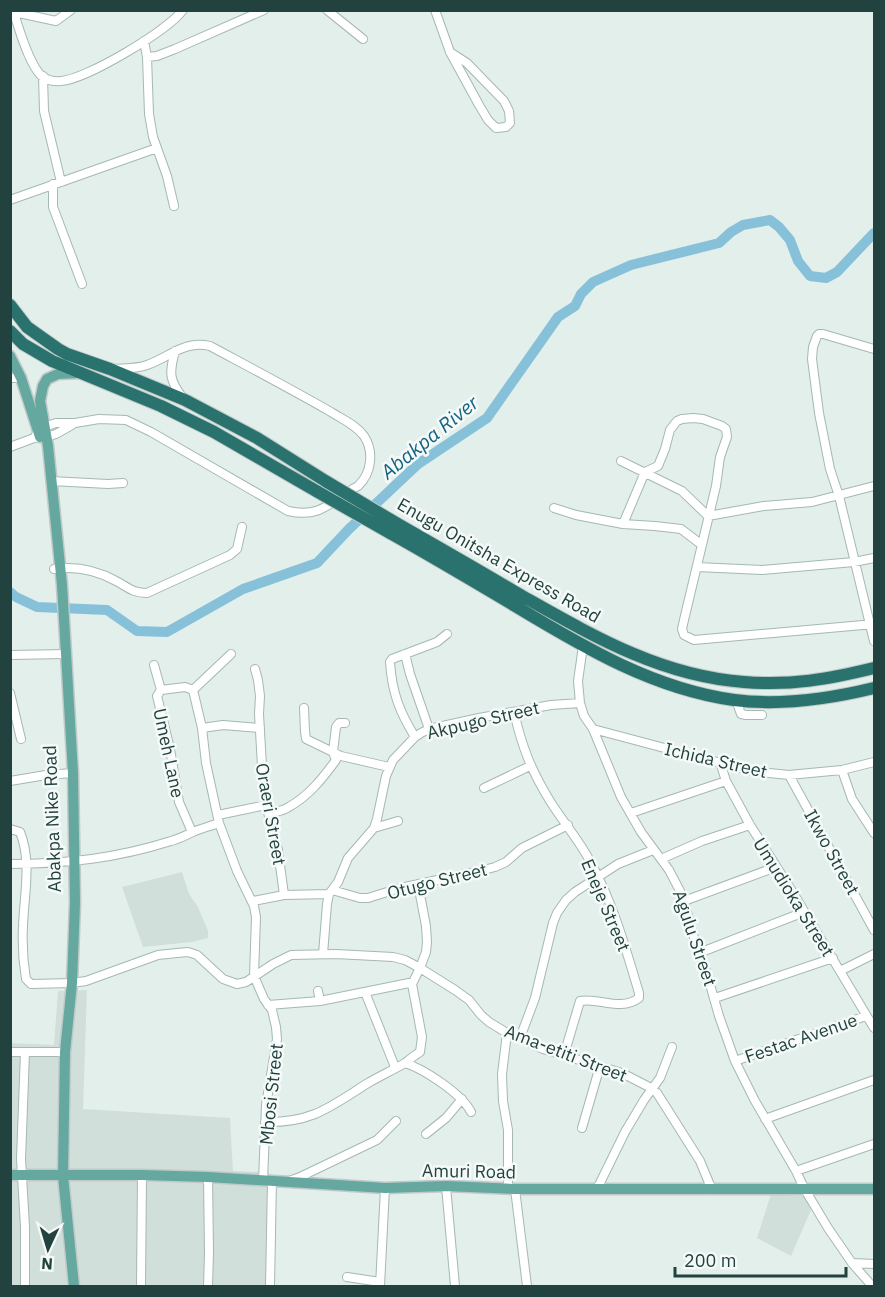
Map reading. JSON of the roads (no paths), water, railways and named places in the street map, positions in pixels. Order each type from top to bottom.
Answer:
[{"type":"highway","name":"Enugu Onitsha Express Road","points":[[10,305],[27,327],[58,349],[185,400],[257,438],[322,487]]},
{"type":"highway","name":"Enugu Onitsha Express Road","points":[[10,332],[34,352],[52,361],[161,406],[322,487],[393,528],[598,655],[657,681],[697,693],[761,702],[844,696],[874,688]]},
{"type":"highway","name":"Enugu Onitsha Express Road","points":[[393,528],[606,642],[663,666],[701,676],[761,683],[815,681],[874,668]]},
{"type":"main road","name":"Abakpa Nike Road","points":[[10,356],[16,378],[41,432],[51,482],[62,627],[73,862],[69,983],[62,1052],[61,1176],[72,1287]]},
{"type":"main road","points":[[41,432],[40,401],[47,379],[58,374],[82,373]]},
{"type":"main road","name":"Abakpa Nike Road","points":[[41,432],[57,569]]},
{"type":"main road","name":"Amuri Road","points":[[16,1175],[208,1178],[385,1188],[446,1186],[807,1193],[874,1189]]},
{"type":"street","points":[[14,11],[56,21],[72,10]]},
{"type":"street","points":[[14,11],[36,69],[43,76],[60,81],[73,79],[99,68],[144,41],[183,10]]},
{"type":"street","points":[[147,57],[176,49],[264,10]]},
{"type":"street","points":[[327,10],[363,39]]},
{"type":"street","points":[[435,10],[450,52],[488,120],[496,128],[506,127],[510,123],[509,111],[504,100],[467,63],[450,52]]},
{"type":"street","points":[[144,41],[147,57],[149,114],[153,136],[161,156],[174,206]]},
{"type":"street","points":[[43,76],[44,111],[57,183],[53,207],[82,284]]},
{"type":"street","points":[[10,200],[157,148]]},
{"type":"street","points":[[874,349],[819,334],[813,347],[812,359],[819,413],[830,469],[873,624],[874,641]]},
{"type":"street","points":[[10,447],[41,432],[56,434],[75,423],[99,419],[126,420],[152,432],[288,511],[300,514],[313,513],[326,507],[359,485],[367,474],[371,461],[370,447],[355,427],[314,402],[210,346],[193,345],[141,367],[110,369]]},
{"type":"street","points":[[175,351],[170,368],[172,383],[185,400]]},
{"type":"street","points":[[623,524],[645,472],[657,466],[670,430],[677,422],[693,418],[722,426],[726,429],[727,437],[720,457],[716,486],[682,629],[684,635],[694,640],[873,624]]},
{"type":"street","points":[[621,461],[682,491],[708,516]]},
{"type":"street","points":[[51,482],[123,483]]},
{"type":"street","points":[[708,516],[764,506],[812,502],[874,486]]},
{"type":"street","points":[[554,508],[623,524],[681,530],[702,545]]},
{"type":"street","points":[[57,569],[91,570],[138,593],[147,593],[230,555],[237,549],[242,527]]},
{"type":"street","points":[[697,567],[762,570],[854,562],[874,558]]},
{"type":"street","points":[[415,737],[400,712],[390,662],[392,659],[437,642],[447,634]]},
{"type":"street","name":"Agulu Street","points":[[583,646],[578,681],[584,716],[593,729],[621,797],[653,850],[672,875],[684,901],[735,1061],[765,1119],[828,1228],[872,1287]]},
{"type":"street","points":[[10,655],[63,654]]},
{"type":"street","points":[[193,690],[231,654]]},
{"type":"street","points":[[405,654],[429,729]]},
{"type":"street","points":[[154,664],[161,690]]},
{"type":"street","name":"Oraeri Street","points":[[255,669],[260,696],[262,766],[266,805],[278,850],[284,895]]},
{"type":"street","name":"Umeh Lane","points":[[192,832],[178,802],[170,749],[157,696],[161,690],[185,687],[193,690],[219,819],[237,871],[253,901]]},
{"type":"street","points":[[10,693],[21,739]]},
{"type":"street","points":[[736,700],[741,714],[762,715]]},
{"type":"street","points":[[761,702],[763,726]]},
{"type":"street","name":"Akpugo Street","points":[[322,954],[327,904],[331,892],[348,858],[374,828],[389,767],[415,737],[429,729],[551,705],[580,703]]},
{"type":"street","points":[[304,708],[306,739],[334,754],[389,767]]},
{"type":"street","name":"Eneje Street","points":[[514,712],[530,766],[551,803],[591,862],[611,908],[639,993],[639,998],[634,1002],[611,1005],[587,1000],[580,1001],[564,1055]]},
{"type":"street","points":[[269,814],[287,808],[315,787],[336,760],[334,754],[336,727],[339,723],[345,723]]},
{"type":"street","points":[[202,728],[223,725],[260,728]]},
{"type":"street","name":"Ichida Street","points":[[593,729],[751,771],[789,775],[842,770],[874,762]]},
{"type":"street","name":"Umudioka Street","points":[[720,762],[726,781],[750,825],[871,1021]]},
{"type":"street","points":[[484,788],[530,766]]},
{"type":"street","points":[[842,770],[852,800],[874,833]]},
{"type":"street","points":[[10,781],[70,773]]},
{"type":"street","name":"Ikwo Street","points":[[789,775],[874,930]]},
{"type":"street","points":[[631,813],[726,781]]},
{"type":"street","points":[[10,864],[73,862],[105,858],[176,840],[219,819],[266,805]]},
{"type":"street","points":[[374,828],[398,821]]},
{"type":"street","name":"Otugo Street","points":[[253,901],[284,895],[331,892],[368,898],[400,888],[495,867],[506,862],[522,848],[568,825]]},
{"type":"street","points":[[661,859],[702,841],[750,825]]},
{"type":"street","points":[[10,829],[20,832],[27,864],[22,953],[26,979],[31,984],[69,983]]},
{"type":"street","points":[[520,1038],[535,998],[557,913],[566,900],[618,864],[653,850]]},
{"type":"street","points":[[684,901],[776,867]]},
{"type":"street","points":[[265,1122],[291,1121],[314,1115],[348,1097],[420,1052],[422,1036],[412,984],[426,952],[427,942],[418,884]]},
{"type":"street","points":[[253,901],[256,917],[254,976]]},
{"type":"street","points":[[699,953],[804,912]]},
{"type":"street","name":"Ama-etiti Street","points":[[69,983],[96,978],[158,955],[188,952],[197,955],[223,979],[237,984],[246,982],[291,955],[343,954],[393,957],[405,960],[469,1000],[489,1022],[507,1033],[543,1049],[622,1073],[653,1089],[700,1161],[712,1190]]},
{"type":"street","points":[[840,971],[874,954]]},
{"type":"street","points":[[715,998],[833,958]]},
{"type":"street","name":"Mbosi Street","points":[[254,976],[264,999],[272,1010],[277,1039],[265,1122],[270,1287]]},
{"type":"street","points":[[268,1005],[320,1001],[412,984]]},
{"type":"street","points":[[318,991],[320,1001]]},
{"type":"street","points":[[365,992],[395,1067]]},
{"type":"street","name":"Festac Avenue","points":[[735,1061],[871,1021]]},
{"type":"street","points":[[507,1033],[502,1074],[503,1101],[508,1130],[511,1189],[527,1287]]},
{"type":"street","points":[[597,1189],[625,1132],[660,1078],[672,1047]]},
{"type":"street","points":[[10,1052],[62,1052]]},
{"type":"street","points":[[24,1287],[25,1227],[16,1175],[25,1052]]},
{"type":"street","points":[[405,1063],[433,1077],[462,1099],[471,1112]]},
{"type":"street","points":[[582,1128],[600,1066]]},
{"type":"street","points":[[765,1119],[874,1080]]},
{"type":"street","points":[[426,1134],[446,1118],[462,1099]]},
{"type":"street","points":[[285,1182],[377,1140],[396,1121]]},
{"type":"street","points":[[796,1171],[874,1144]]},
{"type":"street","points":[[141,1287],[142,1176]]},
{"type":"street","points":[[208,1178],[208,1287]]},
{"type":"street","points":[[446,1186],[455,1287]]},
{"type":"street","points":[[346,1277],[380,1284],[385,1188]]},
{"type":"street","points":[[852,1263],[874,1264]]},
{"type":"waterway","name":"Abakpa River","points":[[10,592],[37,607],[107,610],[137,631],[167,632],[243,589],[317,563],[349,529],[418,464],[487,418],[558,317],[575,306],[581,294],[593,282],[631,265],[719,243],[743,225],[770,220],[790,240],[798,261],[810,276],[826,278],[837,272],[874,233]]}]
